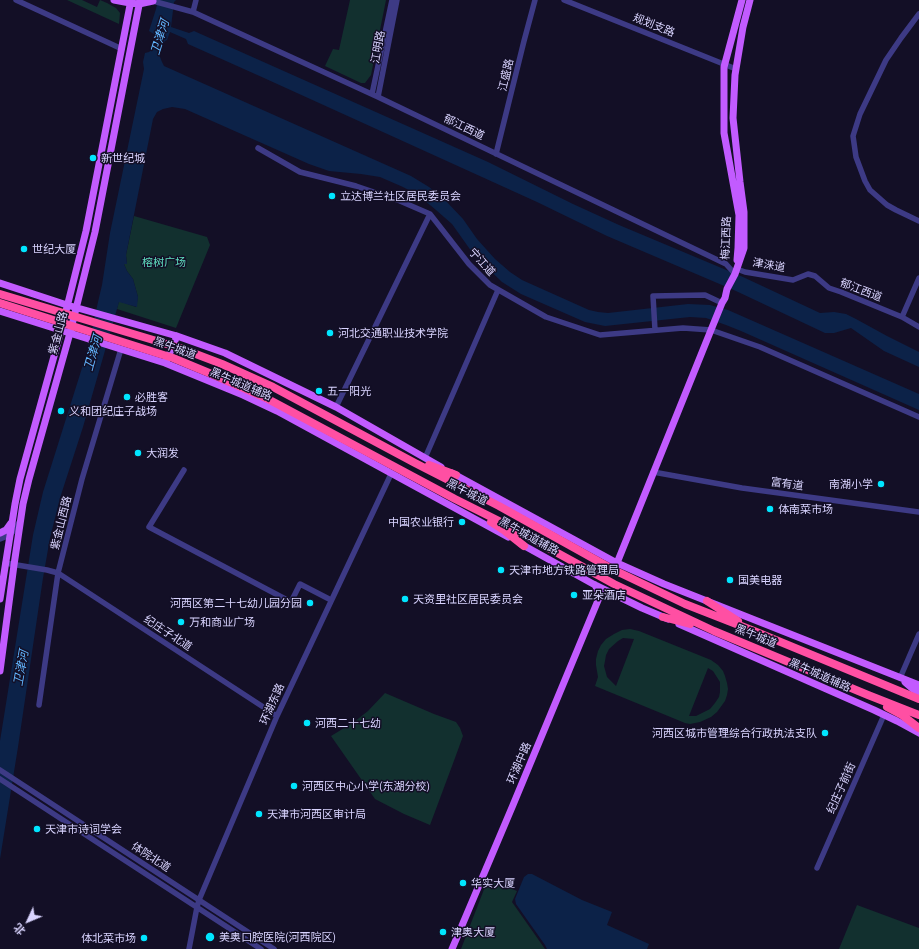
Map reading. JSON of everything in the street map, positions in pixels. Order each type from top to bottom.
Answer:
[{"type":"highway","name":"黑牛城道","points":[[0,294],[180,348],[222,364],[272,387],[499,506],[614,570],[685,604],[919,699]]},
{"type":"highway","name":"黑牛城道","points":[[0,303],[173,358],[266,398],[501,522],[614,584],[714,631],[919,715]]},
{"type":"highway","points":[[388,449],[406,454],[436,468],[456,475]]},
{"type":"highway","points":[[455,499],[505,531],[524,546]]},
{"type":"highway","points":[[707,601],[754,631]]},
{"type":"highway","points":[[663,616],[714,631]]},
{"type":"highway","points":[[868,695],[902,715],[919,728]]},
{"type":"main road","points":[[114,0],[130,2],[153,1]]},
{"type":"main road","name":"梅江西路","points":[[736,272],[739,215],[724,133],[725,64],[742,0]]},
{"type":"main road","name":"梅江西路","points":[[736,272],[744,248],[744,212],[733,118],[736,69],[750,0]]},
{"type":"main road","name":"紫金山路","points":[[0,671],[21,519],[29,479],[64,354],[67,305],[86,231],[130,2]]},
{"type":"main road","name":"紫金山路","points":[[0,599],[5,563],[4,538],[12,519],[20,479],[56,350],[73,319],[76,308],[94,232],[140,2]]},
{"type":"main road","points":[[617,563],[727,289],[736,272]]},
{"type":"main road","points":[[0,283],[93,313]]},
{"type":"main road","points":[[0,311],[86,339]]},
{"type":"main road","points":[[73,319],[81,314],[93,313]]},
{"type":"main road","name":"黑牛城道辅路","points":[[93,313],[177,336],[225,353],[336,407],[425,458],[617,563],[664,584],[919,685]]},
{"type":"main road","points":[[165,363],[177,336]]},
{"type":"main road","points":[[64,354],[72,342],[86,339]]},
{"type":"main road","name":"黑牛城道辅路","points":[[86,339],[165,363],[277,411],[595,585],[642,608],[884,715],[919,733]]},
{"type":"main road","name":"环湖中路","points":[[452,949],[599,598],[600,595],[595,585]]},
{"type":"main road","name":"环湖中路","points":[[457,949],[603,601],[608,596],[615,594]]},
{"type":"main road","points":[[900,678],[919,692]]},
{"type":"street","points":[[16,0],[122,49]]},
{"type":"street","points":[[193,12],[196,0]]},
{"type":"street","name":"江明路","points":[[372,94],[392,0]]},
{"type":"street","name":"江明路","points":[[378,97],[397,0]]},
{"type":"street","name":"江盛路","points":[[496,154],[535,0]]},
{"type":"street","name":"规划支路","points":[[564,0],[736,69]]},
{"type":"street","name":"郁江西道","points":[[153,1],[193,12],[372,94],[726,264],[736,272]]},
{"type":"street","points":[[919,14],[886,60],[860,114],[853,136],[856,157],[870,190],[887,205],[919,221]]},
{"type":"street","name":"宁江道","points":[[258,148],[300,172],[371,191],[400,201],[430,214],[469,264],[490,285],[546,317],[600,335],[683,328],[711,330],[760,347],[919,417]]},
{"type":"street","points":[[336,407],[430,214]]},
{"type":"street","name":"津涞道","points":[[736,272],[745,272],[793,280],[804,275]]},
{"type":"street","name":"郁江西道","points":[[804,275],[808,274],[815,276],[829,288],[919,323]]},
{"type":"street","points":[[904,316],[919,278]]},
{"type":"street","points":[[904,316],[919,286]]},
{"type":"street","points":[[425,458],[498,290]]},
{"type":"street","points":[[655,330],[653,296],[706,295],[723,300]]},
{"type":"street","name":"郁江西道","points":[[904,316],[919,327]]},
{"type":"street","name":"紫金山西路","points":[[39,705],[58,573],[82,479],[121,350]]},
{"type":"street","points":[[184,470],[149,527],[291,602],[300,584],[331,600]]},
{"type":"street","name":"富有道","points":[[653,472],[742,488],[919,512]]},
{"type":"street","name":"环湖东路","points":[[189,949],[199,900],[277,716],[391,474]]},
{"type":"street","points":[[17,543],[4,538],[15,529],[21,519]]},
{"type":"street","points":[[5,563],[14,565]]},
{"type":"street","name":"纪庄子北道","points":[[14,565],[58,573],[277,716]]},
{"type":"street","points":[[900,678],[919,634]]},
{"type":"street","name":"纪庄子前街","points":[[817,868],[884,715]]},
{"type":"street","name":"体院北道","points":[[0,770],[274,949]]},
{"type":"street","name":"体院北道","points":[[0,778],[261,949]]},
{"type":"green space","points":[[67,0],[82,0],[97,7],[100,0],[107,3],[116,8],[120,13],[119,24]]},
{"type":"green space","points":[[350,0],[386,0],[371,75],[365,83],[361,83],[325,66],[333,49],[339,50]]},
{"type":"green space","name":"榕树广场","points":[[134,216],[207,237],[210,245],[176,328],[117,309],[119,301],[136,307],[138,297],[133,279],[124,264],[127,264],[126,255]]},
{"type":"green space","points":[[630,629],[639,631],[711,660],[718,665],[723,671],[728,689],[725,701],[717,712],[711,717],[700,722],[690,724],[685,723],[595,686],[598,677],[596,659],[598,651],[606,639],[622,630]],"holes":[[[623,638],[634,639],[616,686],[607,677],[604,666],[609,649]],[[708,668],[713,671],[720,682],[719,697],[710,709],[696,716],[689,716]]]},
{"type":"green space","points":[[385,693],[456,722],[463,736],[430,825],[375,799],[331,736],[354,722],[368,711]]},
{"type":"green space","points":[[488,879],[517,891],[512,902],[545,949],[461,949]]},
{"type":"green space","points":[[857,905],[919,928],[919,949],[839,949]]},
{"type":"water","name":"卫津河","points":[[158,0],[176,0],[174,2],[171,27],[189,33],[194,31],[488,162],[619,225],[743,277],[820,313],[834,312],[846,314],[919,352],[919,367],[884,351],[851,328],[834,333],[825,333],[736,291],[607,236],[537,202],[188,44],[186,39],[170,32],[160,52],[160,57],[164,66],[411,176],[429,187],[445,200],[463,219],[477,239],[495,259],[522,280],[589,310],[598,312],[608,313],[688,304],[710,305],[728,310],[919,394],[919,410],[741,331],[706,318],[690,317],[605,326],[585,322],[521,294],[502,282],[474,255],[452,224],[418,195],[403,187],[380,177],[329,171],[309,164],[185,109],[172,107],[163,109],[157,112],[153,119],[126,255],[127,264],[124,264],[133,279],[138,297],[137,307],[119,302],[83,427],[60,498],[50,538],[0,859],[0,741],[33,535],[43,492],[87,352],[102,285],[110,233],[144,69],[143,62],[145,53],[154,48],[157,36],[149,31]]},
{"type":"water","points":[[528,874],[532,874],[582,900],[612,912],[607,925],[649,944],[647,949],[547,949],[516,904],[515,899],[524,877]]},
{"type":"place","name":"新世纪城","points":[[93,158]]},
{"type":"place","name":"立达博兰社区居民委员会","points":[[332,196]]},
{"type":"place","name":"世纪大厦","points":[[24,249]]},
{"type":"place","name":"河北交通职业技术学院","points":[[330,333]]},
{"type":"place","name":"五一阳光","points":[[319,391]]},
{"type":"place","name":"必胜客","points":[[127,397]]},
{"type":"place","name":"义和团纪庄子战场","points":[[61,411]]},
{"type":"place","name":"大润发","points":[[138,453]]},
{"type":"place","name":"南湖小学","points":[[881,484]]},
{"type":"place","name":"体南菜市场","points":[[770,509]]},
{"type":"place","name":"中国农业银行","points":[[462,522]]},
{"type":"place","name":"天津市地方铁路管理局","points":[[501,570]]},
{"type":"place","name":"国美电器","points":[[730,580]]},
{"type":"place","name":"亚朵酒店","points":[[574,595]]},
{"type":"place","name":"天资里社区居民委员会","points":[[405,599]]},
{"type":"place","name":"河西区第二十七幼儿园分园","points":[[310,603]]},
{"type":"place","name":"万和商业广场","points":[[181,622]]},
{"type":"place","name":"河西二十七幼","points":[[307,723]]},
{"type":"place","name":"河西区城市管理综合行政执法支队","points":[[825,733]]},
{"type":"place","name":"河西区中心小学(东湖分校)","points":[[294,786]]},
{"type":"place","name":"天津市河西区审计局","points":[[259,814]]},
{"type":"place","name":"天津市诗词学会","points":[[37,829]]},
{"type":"place","name":"华实大厦","points":[[463,883]]},
{"type":"place","name":"津奥大厦","points":[[443,932]]},
{"type":"place","name":"美奥口腔医院(河西院区)","points":[[210,937]]},
{"type":"place","name":"体北菜市场","points":[[144,938]]}]
